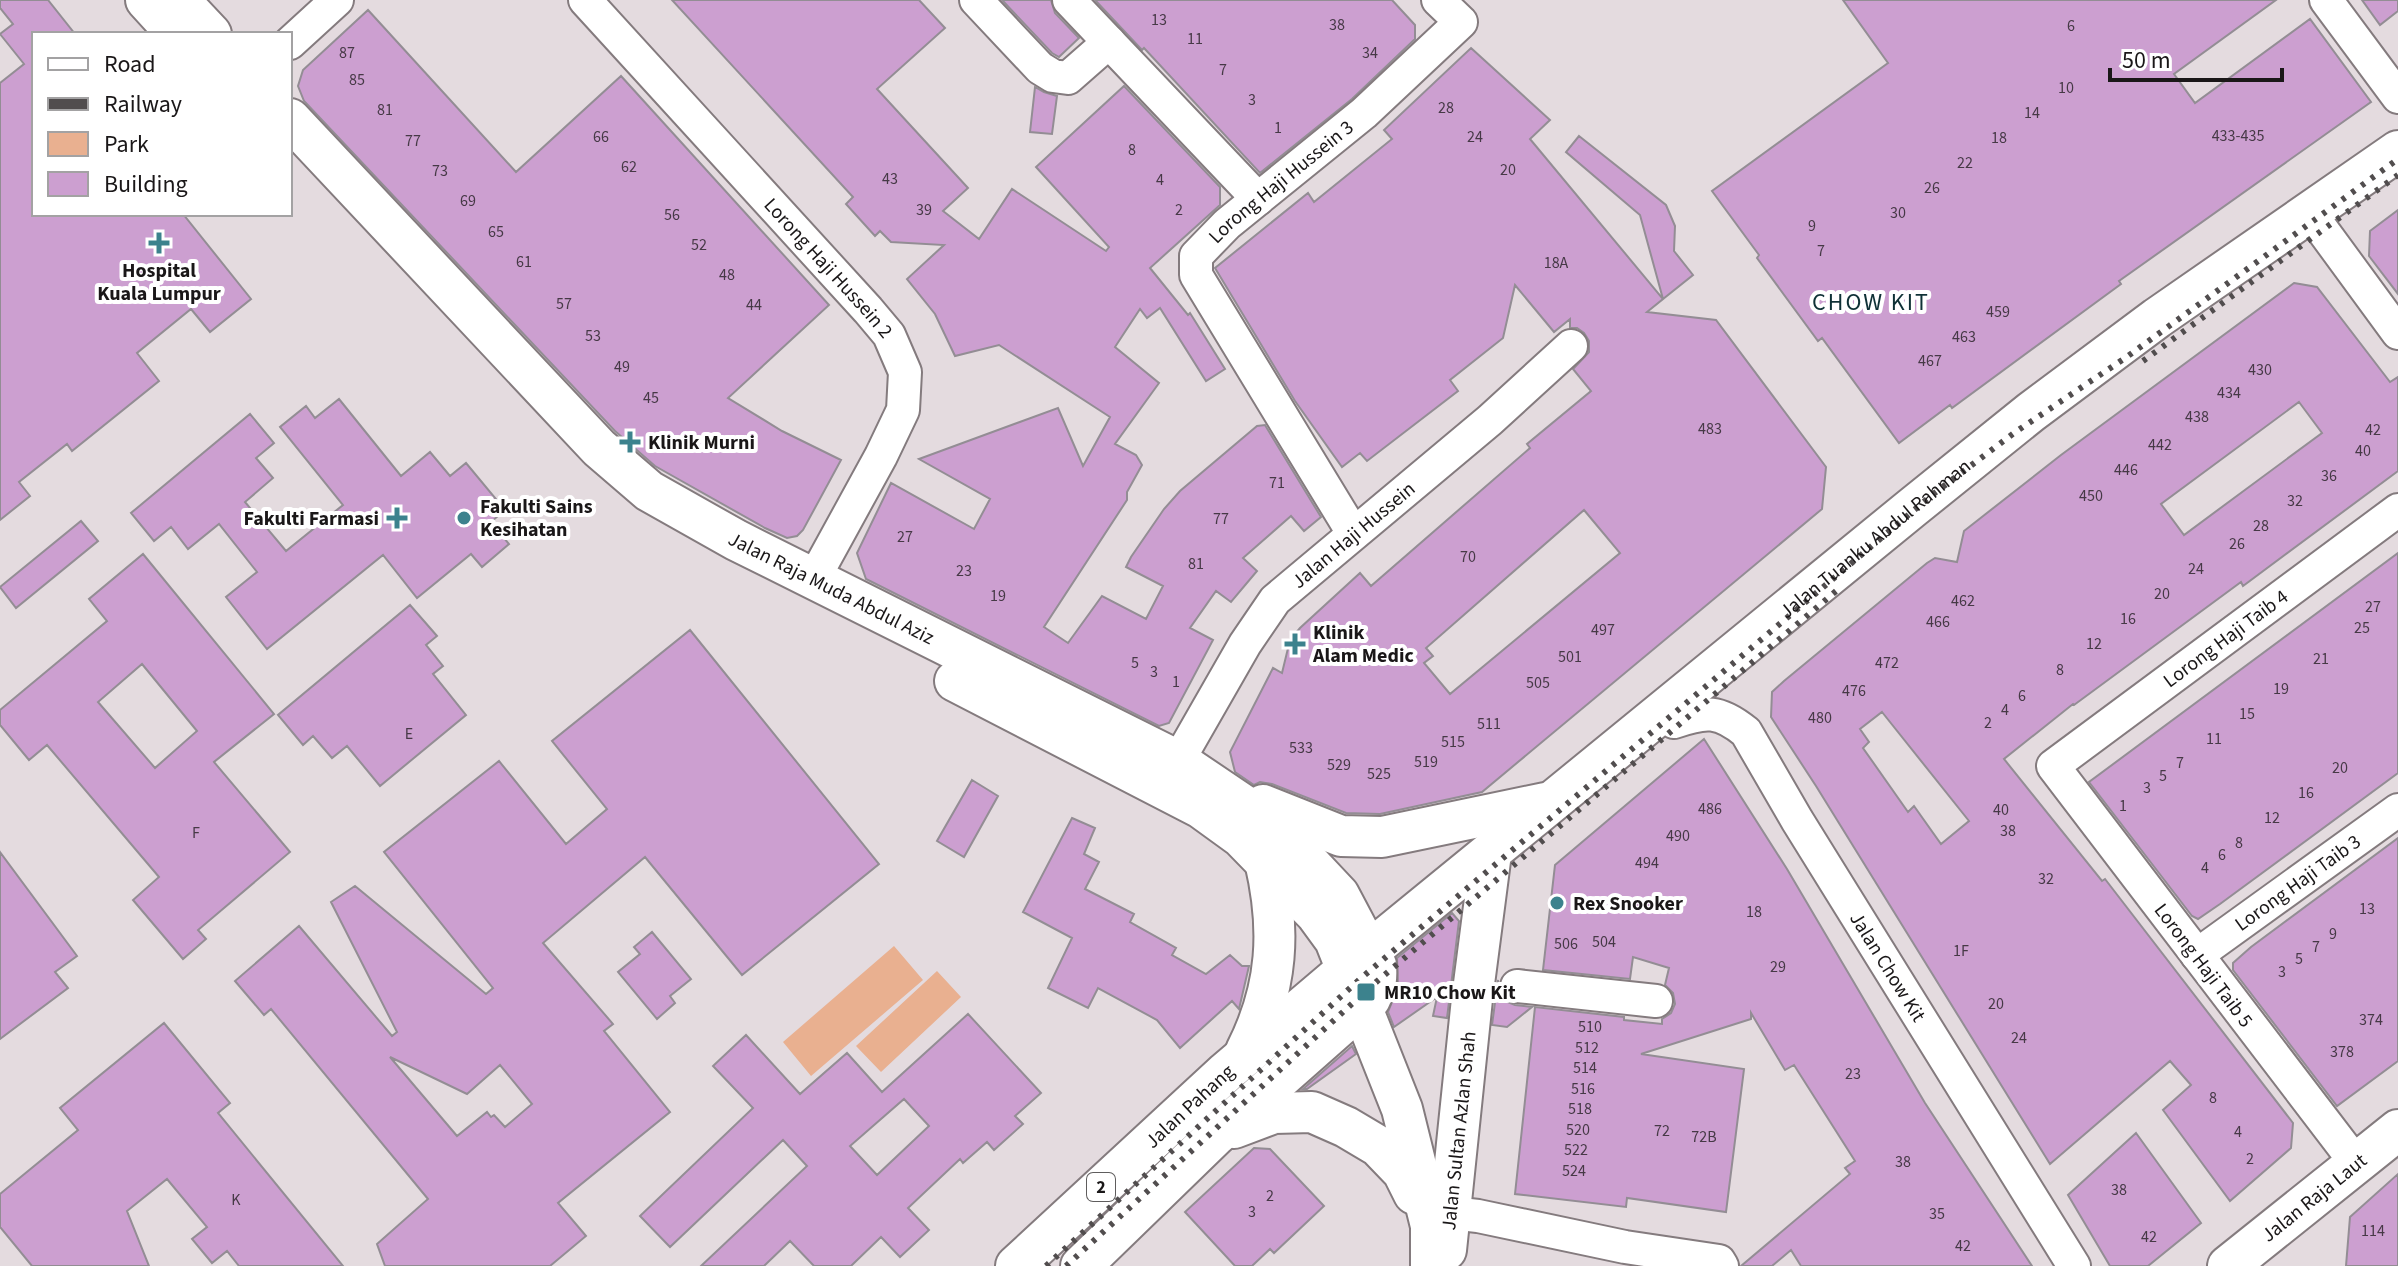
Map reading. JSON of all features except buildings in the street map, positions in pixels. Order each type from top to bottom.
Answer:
[{"type":"main road","points":[[146,0],[175,32]]},
{"type":"main road","points":[[179,0],[209,32]]},
{"type":"main road","name":"Jalan Raja Muda Abdul Aziz","points":[[292,121],[599,448],[649,491],[813,580],[1178,761],[1261,817],[1339,895],[1359,976]]},
{"type":"main road","name":"Jalan Tuanku Abdul Rahman","points":[[1359,976],[1553,801],[2031,412],[2157,318],[2398,151]]},
{"type":"main road","name":"Jalan Raja Muda Abdul Aziz","points":[[292,156],[600,484],[638,513],[719,558],[1201,808],[1241,837],[1316,914],[1359,976]]},
{"type":"main road","points":[[1503,844],[1561,814],[1674,722],[1741,648]]},
{"type":"main road","points":[[1178,761],[1261,804],[1341,836],[1382,837],[1553,801]]},
{"type":"main road","name":"Jalan Sultan Azlan Shah","points":[[1431,1266],[1441,1220],[1472,999],[1503,844]]},
{"type":"main road","points":[[1243,1058],[1264,1010],[1275,958],[1273,896],[1265,861]]},
{"type":"main road","name":"Jalan Sultan Azlan Shah","points":[[1359,976],[1441,1220],[1444,1266]]},
{"type":"main road","name":"Jalan Pahang","points":[[1016,1266],[1243,1058],[1359,976]]},
{"type":"main road","name":"Jalan Pahang","points":[[1081,1266],[1216,1135],[1359,976]]},
{"type":"main road","points":[[1216,1135],[1274,1113],[1312,1112],[1378,1146],[1441,1220]]},
{"type":"main road","name":"Jalan Raja Laut","points":[[2228,1266],[2398,1130]]},
{"type":"street","points":[[292,41],[337,0]]},
{"type":"street","name":"Lorong Haji Hussein 2","points":[[585,0],[868,310],[889,335],[905,372],[903,410],[813,580]]},
{"type":"street","points":[[976,0],[1040,68],[1053,76],[1068,78],[1109,42]]},
{"type":"street","points":[[1069,0],[1258,199]]},
{"type":"street","points":[[2326,0],[2398,97]]},
{"type":"street","name":"Lorong Haji Hussein 3","points":[[1353,533],[1196,275],[1196,256],[1227,224],[1364,113],[1449,11]]},
{"type":"street","points":[[2310,213],[2398,333]]},
{"type":"street","name":"Jalan Haji Hussein","points":[[1178,761],[1245,644],[1275,600],[1490,420],[1571,346]]},
{"type":"street","name":"Lorong Haji Taib 4","points":[[2053,766],[2398,510]]},
{"type":"street","name":"Jalan Chow Kit","points":[[1674,722],[1702,713],[1734,722],[1746,732],[1797,820],[2074,1266]]},
{"type":"street","name":"Lorong Haji Taib 5","points":[[2053,766],[2356,1163]]},
{"type":"street","name":"Lorong Haji Taib 3","points":[[2197,955],[2398,810]]},
{"type":"street","points":[[1517,986],[1656,1001]]},
{"type":"street","points":[[1441,1220],[1478,1216],[1625,1247],[1719,1261],[1722,1266]]},
{"type":"green space","points":[[894,946],[923,980],[811,1076],[783,1042]]},
{"type":"green space","points":[[937,971],[961,997],[881,1072],[856,1046]]},
{"type":"railway","points":[[1046,1266],[1360,979],[1932,495],[2398,159]]},
{"type":"railway","points":[[2143,361],[2398,175]]},
{"type":"railway","points":[[1066,1266],[1368,989],[1842,586]]},
{"type":"place","name":"Hospital Kuala Lumpur","points":[[159,243]]},
{"type":"place","name":"Klinik Murni","points":[[630,442]]},
{"type":"place","name":"Fakulti Farmasi","points":[[397,518]]},
{"type":"place","name":"Fakulti Sains Kesihatan","points":[[464,518]]},
{"type":"place","name":"Klinik Alam Medic","points":[[1295,644]]},
{"type":"place","name":"Rex Snooker","points":[[1557,903]]},
{"type":"place","name":"MR10 Chow Kit","points":[[1366,992]]},
{"type":"district","name":"CHOW KIT","points":[[1871,302]]}]
